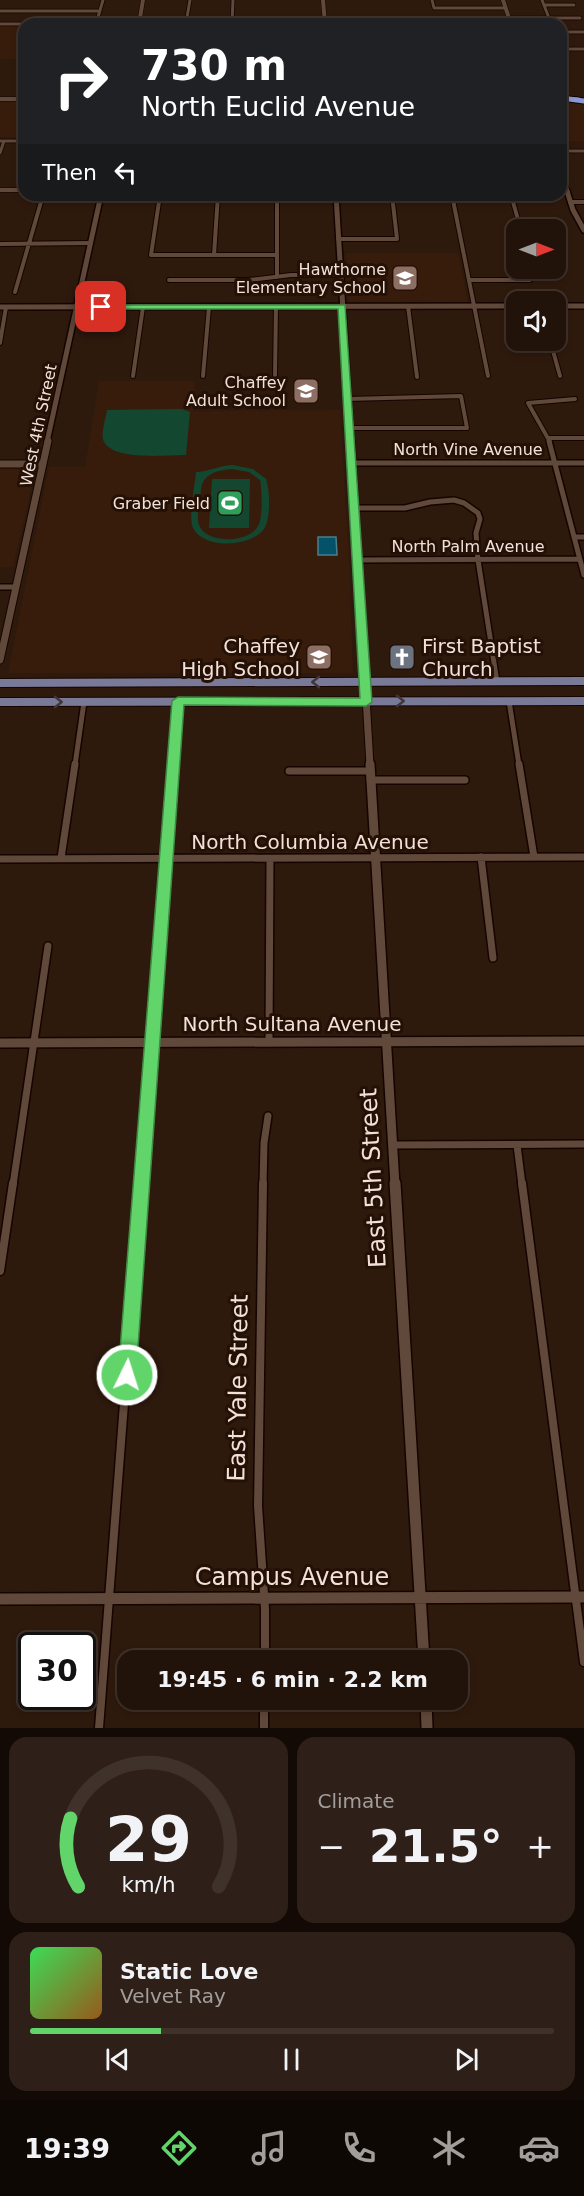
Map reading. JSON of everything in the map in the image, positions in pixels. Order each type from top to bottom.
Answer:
[{"type":"highway","points":[[569,99],[584,98]]},
{"type":"main road","points":[[0,702],[178,701],[366,692],[497,682],[551,684],[584,681]]},
{"type":"main road","points":[[0,683],[366,692],[509,701],[553,699],[584,701]]},
{"type":"street","points":[[97,18],[103,0]]},
{"type":"street","points":[[140,18],[143,0]]},
{"type":"street","points":[[187,18],[190,0]]},
{"type":"street","points":[[232,18],[233,0]]},
{"type":"street","points":[[323,0],[324,18]]},
{"type":"street","points":[[432,0],[434,8],[506,8]]},
{"type":"street","points":[[503,0],[509,18],[580,18]]},
{"type":"street","points":[[542,0],[549,18]]},
{"type":"street","points":[[544,5],[574,5]]},
{"type":"street","points":[[0,11],[99,11]]},
{"type":"street","points":[[0,24],[18,24]]},
{"type":"street","points":[[567,32],[584,32]]},
{"type":"street","points":[[567,49],[584,49]]},
{"type":"street","points":[[567,97],[584,98]]},
{"type":"street","points":[[0,99],[18,99]]},
{"type":"street","points":[[0,153],[2,141],[18,141]]},
{"type":"street","points":[[567,151],[584,151]]},
{"type":"street","points":[[567,189],[584,240]]},
{"type":"street","points":[[0,190],[18,190]]},
{"type":"street","points":[[15,292],[41,201]]},
{"type":"street","name":"West 4th Street","points":[[0,660],[100,201]]},
{"type":"street","points":[[159,201],[151,255],[276,255]]},
{"type":"street","points":[[214,255],[218,201]]},
{"type":"street","points":[[277,201],[277,277]]},
{"type":"street","name":"East 5th Street","points":[[336,201],[356,560],[366,692],[423,1650]]},
{"type":"street","points":[[338,239],[397,239],[393,201]]},
{"type":"street","points":[[454,201],[489,376]]},
{"type":"street","points":[[513,201],[518,219]]},
{"type":"street","points":[[572,202],[584,202]]},
{"type":"street","points":[[577,218],[584,229]]},
{"type":"street","points":[[0,244],[91,243]]},
{"type":"street","points":[[169,280],[249,280],[340,275]]},
{"type":"street","points":[[469,280],[531,279]]},
{"type":"street","points":[[408,306],[417,377]]},
{"type":"street","points":[[0,343],[3,307],[506,306]]},
{"type":"street","points":[[566,306],[584,306]]},
{"type":"street","points":[[133,376],[143,307]]},
{"type":"street","points":[[203,376],[209,307]]},
{"type":"street","points":[[275,376],[276,307]]},
{"type":"street","points":[[553,351],[560,376]]},
{"type":"street","points":[[348,399],[461,396],[466,428],[350,428]]},
{"type":"street","points":[[575,399],[528,403],[548,438],[584,575]]},
{"type":"street","points":[[548,438],[584,438]]},
{"type":"street","name":"North Vine Avenue","points":[[351,463],[584,463]]},
{"type":"street","points":[[0,464],[43,464]]},
{"type":"street","points":[[353,508],[405,508],[441,500],[464,503],[478,513],[480,519],[476,533],[478,560],[497,682]]},
{"type":"street","points":[[574,537],[584,537]]},
{"type":"street","name":"North Palm Avenue","points":[[356,560],[580,559]]},
{"type":"street","points":[[0,587],[16,587]]},
{"type":"street","points":[[99,1728],[178,701]]},
{"type":"street","points":[[509,701],[534,857]]},
{"type":"street","points":[[61,858],[84,702]]},
{"type":"street","points":[[289,771],[465,780]]},
{"type":"street","points":[[481,857],[493,958]]},
{"type":"street","name":"North Columbia Avenue","points":[[0,859],[584,857]]},
{"type":"street","points":[[268,1042],[270,859]]},
{"type":"street","points":[[0,1270],[48,946]]},
{"type":"street","name":"North Sultana Avenue","points":[[0,1042],[584,1041]]},
{"type":"street","name":"East Yale Street","points":[[265,1650],[258,1506],[264,1143],[268,1116]]},
{"type":"street","points":[[393,1145],[584,1144]]},
{"type":"street","points":[[517,1145],[580,1597],[584,1662]]},
{"type":"street","name":"Campus Avenue","points":[[0,1599],[580,1597]]},
{"type":"street","points":[[264,1710],[264,1728]]},
{"type":"street","points":[[426,1710],[427,1728]]},
{"type":"shaded area","points":[[18,25],[18,59],[0,59],[0,26]]},
{"type":"shaded area","points":[[0,101],[18,101],[18,137],[0,137]]},
{"type":"shaded area","points":[[567,103],[584,103],[584,141],[567,141],[567,110],[570,110]]},
{"type":"shaded area","name":"Hawthorne Elementary School","points":[[346,253],[458,253],[468,302],[349,303]]},
{"type":"shaded area","name":"Chaffey High School","points":[[99,381],[195,381],[193,411],[340,410],[353,673],[8,673],[49,467],[85,467]]},
{"type":"shaded area","points":[[0,467],[36,467],[13,567],[0,567]]},
{"type":"green space","points":[[182,409],[190,412],[186,455],[142,456],[119,452],[104,442],[103,430],[107,410]]},
{"type":"green space","points":[[227,466],[253,469],[266,479],[269,504],[268,519],[264,529],[258,535],[249,540],[228,544],[207,540],[199,535],[193,528],[191,516],[196,472]],"holes":[[[221,470],[249,472],[260,480],[261,484],[262,496],[258,526],[253,532],[238,538],[220,539],[205,533],[200,527],[198,514],[204,480]]]},
{"type":"green space","name":"Graber Field","points":[[212,479],[250,479],[249,528],[209,528]]},
{"type":"water","points":[[318,537],[336,537],[337,555],[318,555]]},
{"type":"place","name":"Hawthorne Elementary School","points":[[405,278]]},
{"type":"place","name":"Chaffey Adult School","points":[[306,391]]},
{"type":"place","name":"Graber Field","points":[[230,503]]},
{"type":"place","name":"Chaffey High School","points":[[319,657]]},
{"type":"place","name":"First Baptist Church","points":[[402,657]]},
{"type":"route","points":[[101,307],[342,307],[366,702],[178,701],[127,1375]]}]
